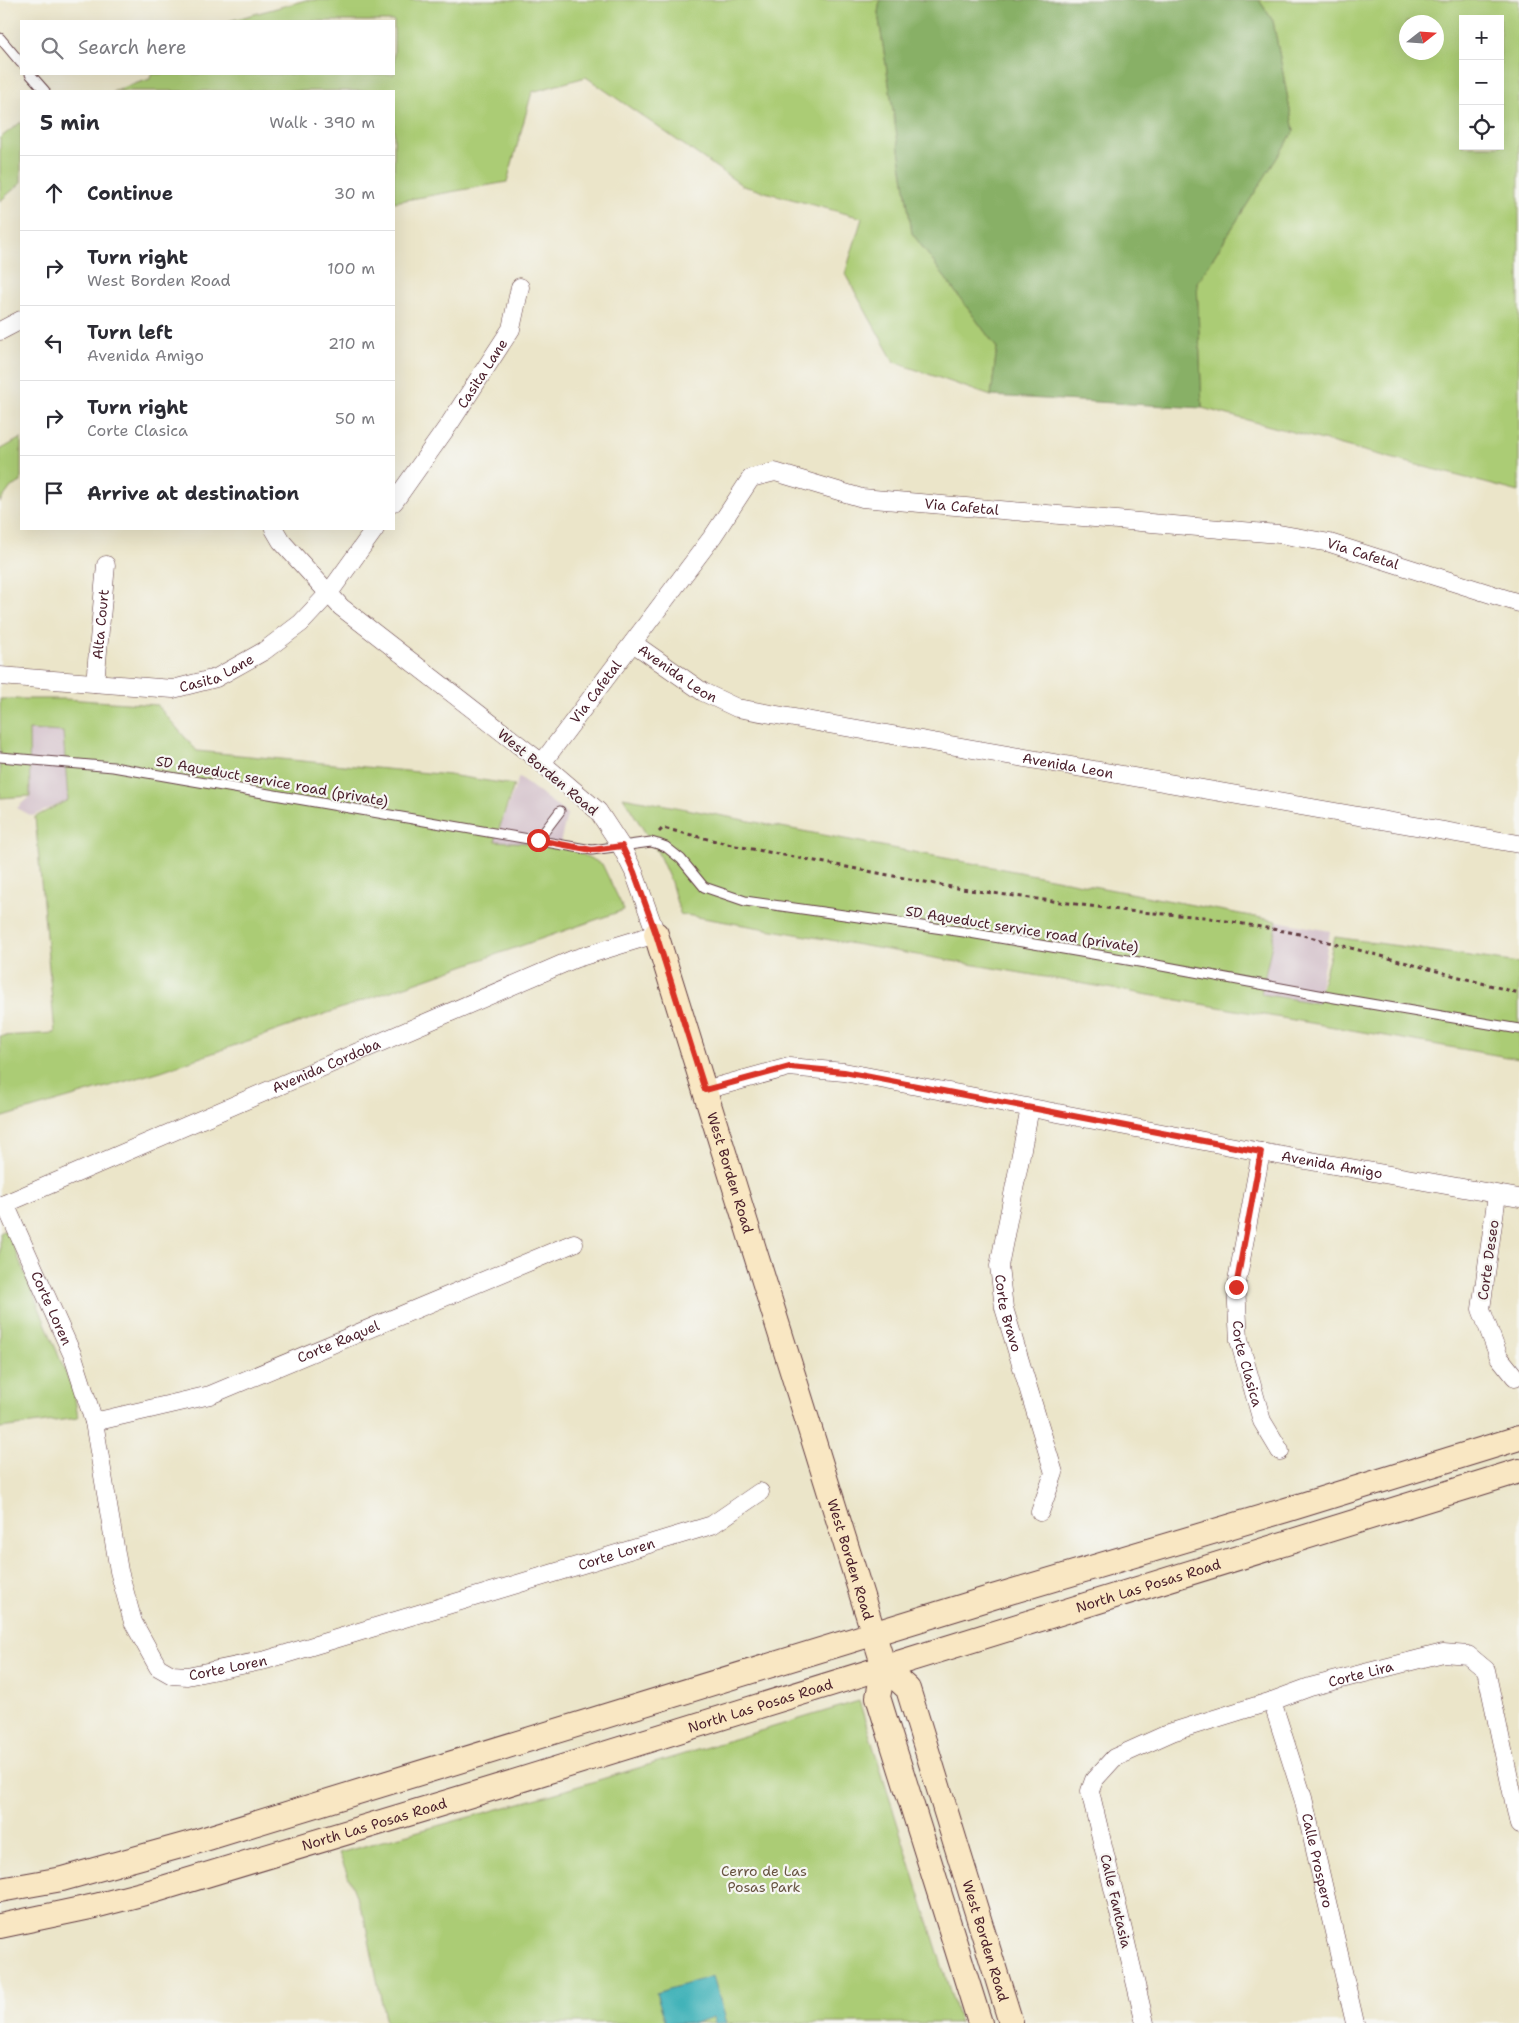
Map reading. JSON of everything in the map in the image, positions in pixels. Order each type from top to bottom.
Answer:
[{"type":"main road","name":"West Borden Road","points":[[656,934],[884,1667],[878,1697],[980,2023]]},
{"type":"main road","points":[[0,1890],[62,1879],[121,1864],[1519,1438]]},
{"type":"main road","name":"North Las Posas Road","points":[[0,1926],[95,1906],[153,1891],[1519,1471]]},
{"type":"main road","name":"West Borden Road","points":[[884,1667],[908,1689],[1011,2023]]},
{"type":"street","name":"Casita Lane","points":[[395,501],[450,422],[511,329],[520,287]]},
{"type":"street","points":[[0,331],[20,321]]},
{"type":"street","name":"Via Cafetal","points":[[542,763],[714,536],[751,478],[776,472],[862,498],[1279,534],[1330,542],[1519,602]]},
{"type":"street","name":"West Borden Road","points":[[275,530],[281,541],[341,607],[542,763],[598,811],[622,846],[634,872],[656,934]]},
{"type":"street","name":"Casita Lane","points":[[0,676],[173,689],[216,678],[264,651],[301,623],[329,593],[373,530]]},
{"type":"street","name":"Alta Court","points":[[95,683],[106,565]]},
{"type":"street","name":"Avenida Leon","points":[[633,643],[703,692],[737,708],[1519,844]]},
{"type":"street","name":"Avenida Cordoba","points":[[2,1205],[574,959],[656,934]]},
{"type":"street","name":"Avenida Amigo","points":[[705,1090],[790,1067],[844,1072],[1261,1152],[1519,1198]]},
{"type":"street","name":"Corte Bravo","points":[[1030,1108],[999,1266],[1004,1308],[1054,1473],[1040,1512]]},
{"type":"street","name":"Corte Clasica","points":[[1261,1152],[1236,1287],[1239,1340],[1262,1421],[1280,1451]]},
{"type":"street","name":"Corte Deseo","points":[[1497,1195],[1481,1309],[1499,1357],[1515,1377]]},
{"type":"street","name":"Corte Loren","points":[[2,1205],[73,1356],[94,1422],[119,1571],[133,1622],[158,1667],[172,1675],[187,1676],[266,1660],[712,1525],[760,1492]]},
{"type":"street","name":"Corte Raquel","points":[[94,1422],[210,1395],[574,1243]]},
{"type":"street","name":"Corte Lira","points":[[1094,1780],[1114,1758],[1163,1736],[1310,1687],[1443,1653],[1468,1655],[1486,1670],[1519,1825]]},
{"type":"street","name":"Calle Prospero","points":[[1272,1701],[1303,1798],[1355,2023]]},
{"type":"street","name":"Calle Fantasia","points":[[1094,1780],[1090,1791],[1145,2023]]},
{"type":"lane","points":[[0,38],[20,62]]},
{"type":"lane","points":[[31,75],[44,90]]},
{"type":"lane","name":"SD Aqueduct service road (private)","points":[[0,757],[113,767],[592,850],[651,842],[666,847],[681,859],[704,886],[745,901],[973,934],[1519,1029]]},
{"type":"lane","points":[[538,840],[560,811]]},
{"type":"path","points":[[658,844],[656,835],[663,828],[736,846],[962,889],[1128,911],[1204,917],[1295,932],[1519,993]]},
{"type":"shaded area","points":[[29,730],[63,732],[68,800],[32,816],[17,808],[30,796]]},
{"type":"shaded area","points":[[519,777],[567,814],[558,852],[495,841]]},
{"type":"shaded area","points":[[1277,921],[1330,931],[1317,1003],[1261,994]]},
{"type":"green space","points":[[306,0],[880,0],[878,13],[912,233],[997,348],[991,396],[894,362],[845,274],[862,218],[743,186],[586,77],[532,92],[507,182],[395,202],[395,90],[115,90],[150,79],[151,75],[395,75],[395,20],[233,20]]},
{"type":"green space","points":[[880,0],[1259,0],[1273,21],[1294,131],[1197,283],[1202,408],[991,396],[997,348],[912,233],[878,13]]},
{"type":"green space","points":[[1259,0],[1519,0],[1519,492],[1202,408],[1197,283],[1294,131],[1273,21]]},
{"type":"green space","points":[[20,123],[20,184],[0,201],[0,138]]},
{"type":"green space","points":[[20,439],[20,482],[11,487],[0,502],[0,450]]},
{"type":"green space","points":[[0,699],[65,699],[157,705],[197,751],[449,775],[514,785],[495,841],[563,845],[602,864],[624,910],[161,1071],[0,1118],[0,1036],[55,1033],[35,817],[68,800],[63,732],[29,730],[30,796],[0,798]]},
{"type":"green space","points":[[623,797],[1277,921],[1261,994],[1317,1003],[1335,937],[1519,963],[1519,1059],[680,914],[671,882],[658,853]]},
{"type":"green space","points":[[7,1230],[74,1393],[78,1418],[0,1428],[0,1232]]},
{"type":"green space","name":"Cerro de Las Posas Park","points":[[859,1701],[960,2023],[386,2023],[364,1916],[339,1853],[549,1795]]},
{"type":"water","points":[[713,1976],[727,2023],[715,2023],[713,2017],[695,2023],[666,2023],[656,1993]]},
{"type":"route","points":[[538,840],[592,850],[622,846],[634,872],[656,934],[705,1090],[790,1067],[844,1072],[1261,1152],[1236,1287]]}]
